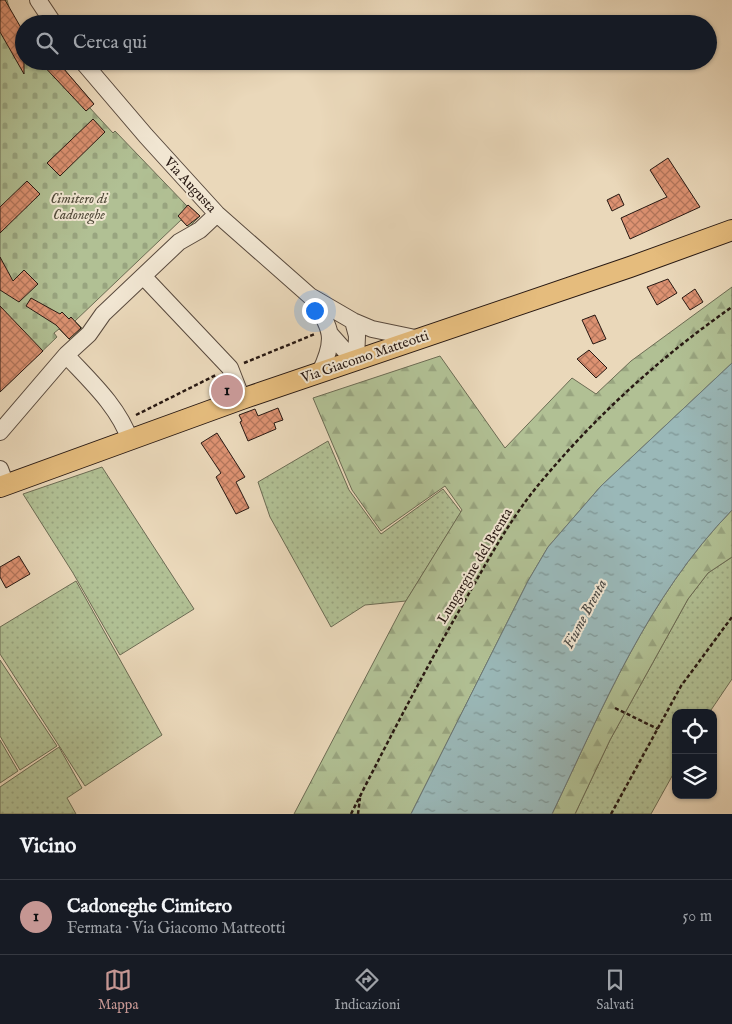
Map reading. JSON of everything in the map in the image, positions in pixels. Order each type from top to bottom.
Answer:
[{"type":"main road","name":"Via Giacomo Matteotti","points":[[2,480],[130,440],[320,372],[630,268],[732,230]]},
{"type":"street","points":[[38,0],[48,15]]},
{"type":"street","name":"Via Augusta","points":[[90,70],[146,136],[217,214],[310,296],[353,321],[372,329],[420,338]]},
{"type":"street","points":[[0,432],[66,355],[89,334],[104,314],[179,242],[200,230],[217,214]]},
{"type":"street","points":[[143,276],[230,368],[242,399]]},
{"type":"street","name":"Via Augusta","points":[[310,296],[330,327],[326,334],[356,360]]},
{"type":"street","points":[[353,321],[357,342],[356,360]]},
{"type":"street","points":[[320,372],[326,360],[326,334]]},
{"type":"street","points":[[66,355],[115,410],[123,421],[130,440]]},
{"type":"path","name":"Lungargine del Brenta","points":[[351,814],[433,655],[499,540],[544,478],[612,406],[659,363],[732,307]]},
{"type":"path","points":[[242,363],[326,334]]},
{"type":"path","points":[[612,814],[681,686],[732,617]]},
{"type":"path","points":[[615,708],[658,729]]},
{"type":"path","points":[[358,814],[361,794]]},
{"type":"green space","name":"Cimitero di Cadoneghe","points":[[0,0],[7,0],[15,29],[15,70],[65,70],[93,103],[89,107],[113,133],[115,131],[187,206],[200,216],[189,227],[181,220],[75,321],[82,328],[70,340],[59,329],[54,333],[57,337],[0,392]]},
{"type":"green space","points":[[732,287],[732,363],[601,486],[548,547],[528,581],[411,814],[294,814],[404,604],[462,510],[445,486],[381,531],[352,490],[313,398],[440,356],[505,448],[572,378],[596,394],[631,361]]},
{"type":"green space","points":[[328,441],[349,490],[381,534],[443,489],[461,512],[406,601],[365,605],[331,627],[270,517],[258,482]]},
{"type":"green space","points":[[102,467],[194,609],[120,655],[73,573],[23,494]]},
{"type":"green space","points":[[732,510],[732,557],[708,573],[688,599],[610,740],[575,814],[552,814],[609,693],[651,616],[675,579]]},
{"type":"green space","points":[[732,557],[732,679],[712,709],[672,709],[672,776],[651,814],[575,814],[610,740],[688,599],[708,573]]},
{"type":"green space","points":[[76,581],[162,735],[85,786],[0,654],[0,627]]},
{"type":"green space","points":[[0,660],[57,746],[20,770],[0,736]]},
{"type":"green space","points":[[0,740],[18,771],[0,783]]},
{"type":"green space","points":[[59,747],[82,788],[67,798],[76,814],[0,814],[0,787]]},
{"type":"water","name":"Fiume Brenta","points":[[732,363],[732,510],[675,579],[651,616],[609,693],[552,814],[411,814],[528,581],[548,547],[601,486]]},
{"type":"building","points":[[0,0],[5,0],[15,17],[15,58],[0,32]]},
{"type":"building","points":[[47,70],[65,70],[94,104],[86,111]]},
{"type":"building","points":[[93,119],[105,132],[60,176],[47,163]]},
{"type":"building","points":[[668,158],[700,207],[630,239],[621,218],[667,197],[650,170]]},
{"type":"building","points":[[27,181],[40,194],[0,233],[0,207]]},
{"type":"building","points":[[619,194],[624,205],[612,211],[607,200]]},
{"type":"building","points":[[188,205],[200,216],[187,226],[178,216]]},
{"type":"building","points":[[0,257],[13,281],[24,270],[38,284],[19,302],[0,290]]},
{"type":"building","points":[[668,279],[677,293],[657,305],[647,287]]},
{"type":"building","points":[[695,289],[703,302],[690,310],[682,298]]},
{"type":"building","points":[[31,298],[60,314],[62,312],[69,319],[71,317],[81,328],[69,339],[56,325],[26,306]]},
{"type":"building","points":[[0,306],[43,351],[0,392]]},
{"type":"building","points":[[595,315],[606,339],[593,344],[582,320]]},
{"type":"building","points":[[589,350],[607,368],[596,378],[577,359]]},
{"type":"building","points":[[278,408],[283,420],[274,423],[276,429],[248,441],[239,415],[255,409],[258,416]]},
{"type":"building","points":[[217,433],[245,477],[236,482],[249,508],[236,514],[216,477],[221,473],[201,443]]},
{"type":"building","points":[[19,556],[30,574],[6,588],[0,577],[0,567]]},
{"type":"place","name":"Cadoneghe Cimitero","points":[[227,391]]}]
